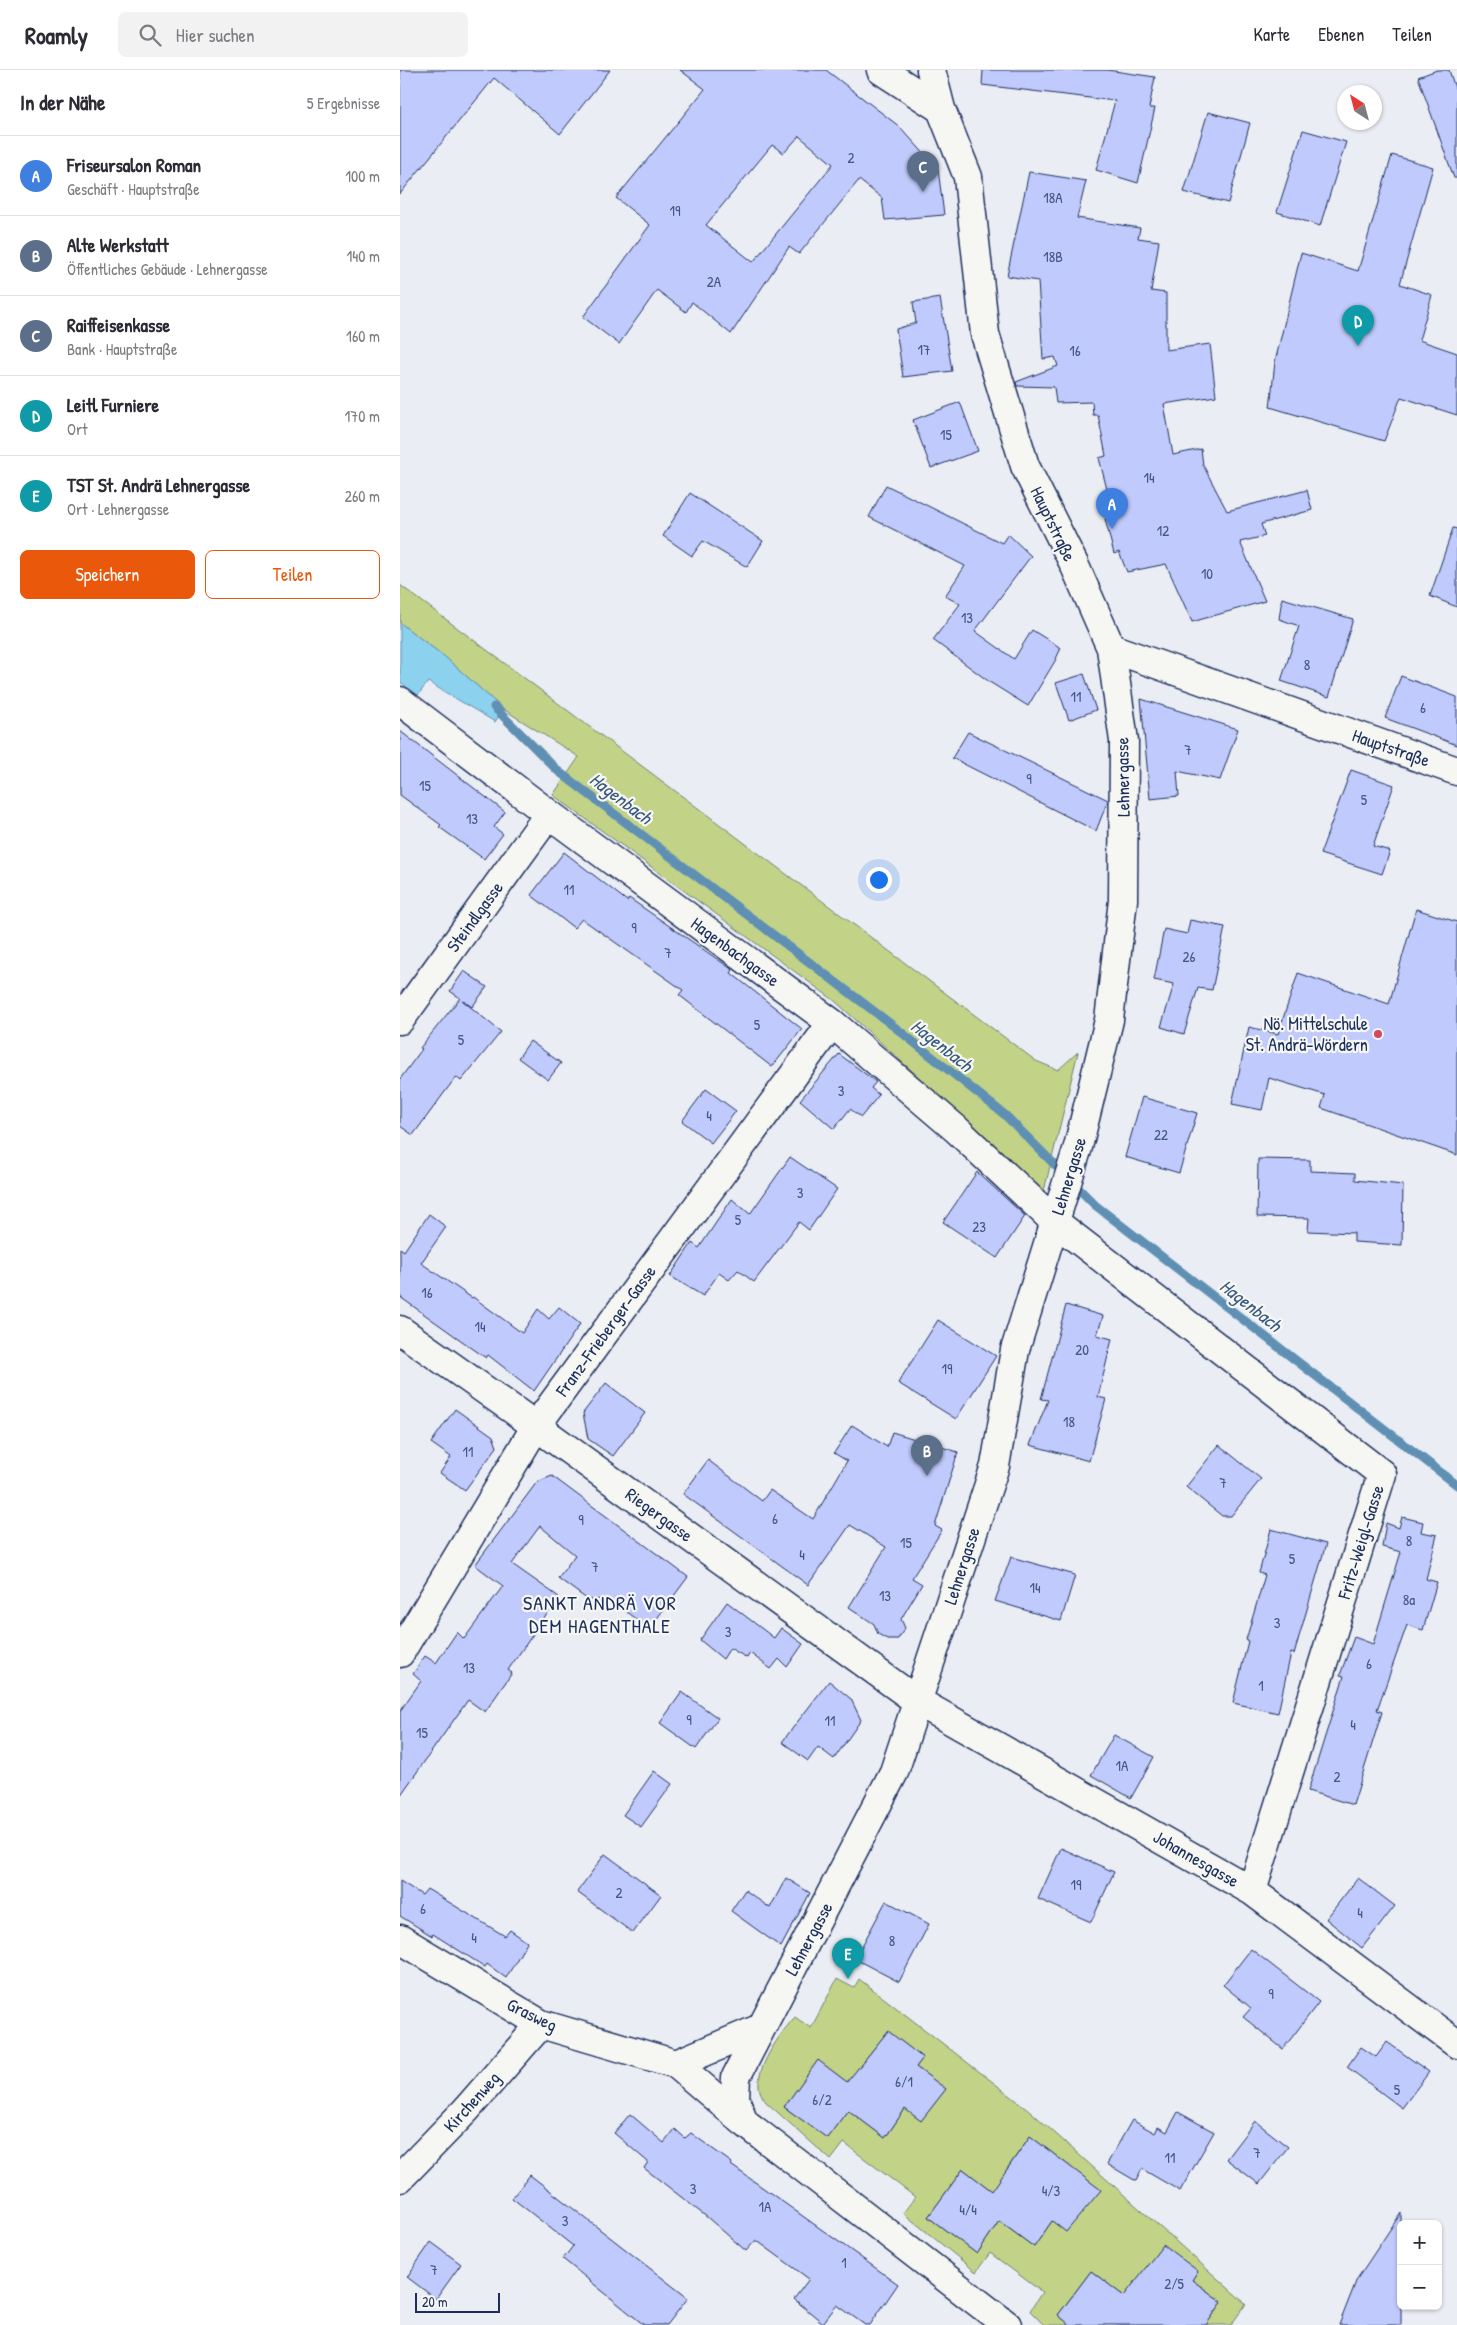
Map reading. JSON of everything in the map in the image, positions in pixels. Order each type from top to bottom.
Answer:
[{"type":"street","points":[[881,70],[941,109]]},
{"type":"street","name":"Hauptstraße","points":[[931,70],[941,109],[968,177],[985,334],[1025,466],[1074,564],[1110,648],[1457,771]]},
{"type":"street","name":"Lehnergasse","points":[[744,2122],[735,2099],[736,2077],[894,1772],[995,1466],[1016,1350],[1078,1147],[1109,1020],[1123,900],[1124,740],[1110,648]]},
{"type":"street","name":"Hagenbachgasse","points":[[400,700],[549,814],[832,1023],[1058,1213]]},
{"type":"street","name":"Steindlgasse","points":[[400,1020],[549,814]]},
{"type":"street","name":"Franz-Frieberger-Gasse","points":[[400,1653],[536,1426],[832,1023]]},
{"type":"street","name":"Fritz-Weigl-Gasse","points":[[1058,1213],[1382,1474],[1252,1891]]},
{"type":"street","name":"Riegergasse","points":[[400,1330],[917,1701]]},
{"type":"street","name":"Johannesgasse","points":[[917,1701],[1252,1891],[1457,2044]]},
{"type":"street","name":"Grasweg","points":[[400,1939],[541,2024],[676,2064],[744,2122]]},
{"type":"street","name":"Kirchenweg","points":[[400,2178],[466,2110],[541,2024]]},
{"type":"street","points":[[676,2064],[761,2028]]},
{"type":"street","points":[[744,2122],[1007,2325]]},
{"type":"green space","points":[[400,585],[1036,1061],[1058,1070],[1078,1052],[1044,1191],[835,1001],[553,795],[579,757],[503,709],[445,657],[400,623]]},
{"type":"green space","points":[[837,1979],[854,1988],[859,1979],[1029,2110],[1246,2304],[1231,2325],[1206,2325],[1222,2302],[1192,2280],[1198,2271],[1140,2308],[1091,2271],[1058,2315],[1070,2325],[1044,2325],[1030,2311],[1042,2292],[990,2253],[976,2272],[903,2213],[915,2197],[844,2143],[831,2160],[766,2102],[760,2092],[759,2083],[764,2063],[776,2042],[795,2017],[811,2028]],"holes":[[[888,2031],[922,2058],[916,2067],[946,2089],[905,2109],[885,2138],[848,2110],[827,2137],[784,2107],[818,2061],[862,2094],[877,2075],[863,2062]],[[1030,2136],[1071,2167],[1052,2221],[1034,2247],[999,2221],[977,2254],[928,2217],[963,2169],[1009,2204],[1023,2184],[1006,2170]]]},
{"type":"water","points":[[400,623],[445,657],[503,709],[495,722],[428,682],[418,695],[400,682]]},
{"type":"building","points":[[400,70],[610,70],[560,134],[494,78],[400,194]]},
{"type":"building","points":[[680,70],[826,70],[900,127],[938,169],[944,215],[885,220],[882,198],[859,180],[799,254],[789,247],[731,334],[692,302],[686,312],[657,290],[619,344],[583,317],[650,225],[616,198],[705,89]],"holes":[[[799,136],[833,164],[753,262],[706,225],[772,145],[784,153]]]},
{"type":"building","points":[[983,70],[1107,70],[1155,77],[1149,108],[1155,108],[1138,183],[1096,170],[1115,101],[982,85]]},
{"type":"building","points":[[1437,70],[1449,70],[1457,94],[1457,178],[1454,178],[1418,77]]},
{"type":"building","points":[[1208,112],[1250,123],[1228,203],[1184,192]]},
{"type":"building","points":[[1303,130],[1346,142],[1320,226],[1277,212]]},
{"type":"building","points":[[1392,155],[1433,167],[1400,284],[1432,295],[1419,340],[1457,353],[1457,415],[1401,397],[1384,441],[1270,407],[1275,362],[1301,253],[1358,271]]},
{"type":"building","points":[[1029,172],[1086,181],[1077,218],[1140,228],[1138,238],[1159,241],[1151,291],[1166,293],[1166,350],[1210,344],[1216,396],[1164,404],[1173,455],[1201,449],[1203,465],[1227,511],[1307,490],[1312,510],[1261,524],[1265,536],[1240,542],[1265,601],[1192,622],[1166,564],[1127,572],[1119,552],[1114,554],[1105,519],[1114,517],[1099,458],[1106,456],[1098,415],[1093,415],[1092,402],[1056,403],[1054,387],[1017,386],[1016,382],[1058,366],[1055,357],[1043,359],[1038,281],[1007,276]]},
{"type":"building","points":[[940,298],[952,371],[903,377],[896,329],[916,323],[913,302]]},
{"type":"building","points":[[960,402],[978,451],[931,468],[913,420]]},
{"type":"building","points":[[886,485],[1002,543],[1008,534],[1031,556],[975,631],[1014,659],[1032,630],[1061,648],[1028,706],[991,683],[933,640],[960,604],[945,596],[965,566],[869,517]]},
{"type":"building","points":[[690,493],[763,541],[747,567],[703,541],[692,556],[663,536]]},
{"type":"building","points":[[1453,528],[1457,529],[1457,607],[1430,596]]},
{"type":"building","points":[[1282,598],[1353,619],[1329,697],[1281,681],[1299,626],[1279,619]]},
{"type":"building","points":[[1084,674],[1096,710],[1069,720],[1056,683]]},
{"type":"building","points":[[1401,676],[1457,697],[1457,745],[1385,718]]},
{"type":"building","points":[[1141,699],[1238,729],[1220,780],[1177,771],[1179,796],[1150,799]]},
{"type":"building","points":[[400,731],[505,812],[494,827],[503,834],[484,859],[439,827],[441,825],[400,795]]},
{"type":"building","points":[[968,732],[1108,800],[1096,831],[952,758]]},
{"type":"building","points":[[1351,770],[1394,785],[1373,846],[1390,851],[1382,874],[1320,854]]},
{"type":"building","points":[[564,852],[627,901],[629,898],[733,970],[731,973],[802,1029],[772,1067],[679,995],[683,990],[582,919],[574,928],[531,895]]},
{"type":"building","name":"Nö. Mittelschule St. Andrä-Wördern","points":[[1416,909],[1457,922],[1457,1155],[1321,1108],[1325,1095],[1269,1078],[1262,1110],[1232,1104],[1249,1027],[1278,1034],[1298,973],[1389,1004]]},
{"type":"building","points":[[1190,920],[1225,927],[1212,990],[1198,988],[1184,1034],[1161,1027],[1174,984],[1154,980],[1164,929],[1187,934]]},
{"type":"building","points":[[464,971],[487,987],[472,1007],[462,1000],[501,1032],[461,1081],[456,1077],[413,1135],[400,1126],[400,1079],[422,1049],[420,1048],[460,998],[450,991]]},
{"type":"building","points":[[530,1041],[561,1063],[548,1080],[518,1058]]},
{"type":"building","points":[[839,1054],[876,1082],[871,1088],[879,1095],[861,1117],[850,1109],[834,1129],[800,1100]]},
{"type":"building","points":[[706,1089],[736,1111],[711,1143],[682,1121]]},
{"type":"building","points":[[1142,1097],[1197,1113],[1179,1173],[1125,1157]]},
{"type":"building","points":[[790,1157],[837,1189],[809,1230],[799,1222],[754,1282],[738,1270],[729,1280],[719,1273],[703,1296],[670,1276],[692,1243],[699,1248],[732,1199],[750,1214]]},
{"type":"building","points":[[1258,1159],[1310,1160],[1310,1171],[1355,1173],[1355,1180],[1403,1185],[1402,1245],[1354,1242],[1354,1233],[1308,1231],[1309,1218],[1257,1217]]},
{"type":"building","points":[[977,1172],[1025,1216],[997,1258],[943,1222]]},
{"type":"building","points":[[429,1214],[446,1227],[421,1263],[473,1297],[522,1333],[538,1309],[549,1319],[559,1307],[580,1324],[534,1391],[488,1355],[486,1358],[400,1297],[400,1248],[404,1251]]},
{"type":"building","points":[[1066,1305],[1103,1316],[1097,1335],[1112,1339],[1098,1397],[1106,1399],[1089,1461],[1030,1445],[1048,1400],[1041,1399]]},
{"type":"building","points":[[938,1320],[996,1356],[956,1419],[898,1383]]},
{"type":"building","points":[[606,1383],[645,1413],[613,1456],[588,1439],[583,1413]]},
{"type":"building","points":[[455,1409],[493,1436],[497,1447],[465,1490],[440,1473],[451,1457],[431,1443]]},
{"type":"building","points":[[852,1425],[887,1447],[892,1432],[958,1452],[935,1526],[942,1530],[912,1578],[922,1584],[901,1619],[905,1628],[898,1639],[887,1639],[878,1634],[874,1624],[849,1607],[886,1547],[850,1525],[808,1585],[683,1494],[708,1460],[762,1501],[770,1490],[813,1519],[847,1461],[834,1453]]},
{"type":"building","points":[[1219,1445],[1261,1479],[1231,1516],[1222,1516],[1186,1487]]},
{"type":"building","points":[[552,1476],[688,1577],[649,1629],[609,1599],[588,1600],[558,1578],[575,1555],[540,1526],[512,1564],[559,1597],[508,1670],[512,1673],[485,1712],[468,1700],[400,1796],[400,1711],[421,1681],[413,1674],[425,1656],[436,1663],[457,1632],[464,1639],[503,1586],[475,1565],[537,1482]]},
{"type":"building","points":[[1402,1517],[1423,1522],[1421,1532],[1437,1535],[1426,1579],[1437,1582],[1423,1630],[1407,1625],[1377,1710],[1382,1712],[1353,1805],[1308,1791],[1344,1676],[1340,1675],[1354,1637],[1373,1644],[1401,1552],[1382,1547],[1386,1523],[1399,1528]]},
{"type":"building","points":[[1271,1529],[1326,1544],[1294,1654],[1291,1653],[1278,1713],[1233,1703],[1248,1641],[1246,1640],[1265,1575],[1259,1573]]},
{"type":"building","points":[[1011,1557],[1075,1575],[1061,1621],[995,1601]]},
{"type":"building","points":[[727,1602],[774,1638],[781,1628],[803,1644],[787,1667],[779,1659],[771,1669],[750,1653],[747,1658],[730,1648],[723,1659],[700,1640]]},
{"type":"building","points":[[829,1681],[851,1699],[861,1720],[834,1759],[818,1747],[808,1761],[782,1742]]},
{"type":"building","points":[[682,1692],[718,1718],[696,1749],[660,1723]]},
{"type":"building","points":[[1114,1735],[1154,1757],[1131,1798],[1091,1775]]},
{"type":"building","points":[[654,1771],[672,1784],[641,1827],[623,1815]]},
{"type":"building","points":[[1061,1848],[1114,1872],[1091,1922],[1038,1899]]},
{"type":"building","points":[[605,1854],[661,1895],[633,1933],[577,1892]]},
{"type":"building","points":[[786,1878],[810,1893],[781,1947],[731,1911],[745,1890],[770,1908]]},
{"type":"building","points":[[1358,1878],[1395,1906],[1362,1948],[1326,1919]]},
{"type":"building","points":[[400,1881],[422,1895],[427,1889],[505,1936],[510,1930],[527,1942],[506,1978],[487,1964],[485,1967],[433,1934],[432,1936],[400,1916]]},
{"type":"building","points":[[886,1901],[929,1924],[899,1982],[855,1959]]},
{"type":"building","points":[[1251,1949],[1319,2002],[1283,2049],[1243,2017],[1251,2008],[1223,1985]]},
{"type":"building","points":[[888,2031],[923,2058],[916,2067],[946,2089],[921,2121],[905,2109],[885,2138],[848,2110],[827,2138],[784,2107],[818,2060],[847,2082]]},
{"type":"building","points":[[1387,2042],[1429,2072],[1402,2108],[1347,2067],[1361,2047],[1376,2057]]},
{"type":"building","points":[[1178,2112],[1214,2132],[1180,2191],[1142,2169],[1136,2181],[1107,2164],[1132,2120],[1155,2133],[1158,2127],[1167,2132]]},
{"type":"building","points":[[630,2114],[664,2143],[675,2129],[685,2138],[691,2133],[732,2163],[731,2165],[898,2284],[870,2325],[865,2325],[837,2305],[823,2323],[794,2299],[809,2279],[756,2240],[746,2251],[708,2218],[644,2168],[648,2162],[614,2133]]},
{"type":"building","points":[[1255,2121],[1288,2147],[1259,2184],[1226,2159]]},
{"type":"building","points":[[1030,2136],[1101,2190],[1066,2232],[1052,2221],[1034,2247],[999,2221],[977,2254],[928,2217],[963,2169],[992,2191]]},
{"type":"building","points":[[530,2175],[688,2298],[667,2325],[644,2325],[563,2259],[573,2246],[512,2198]]},
{"type":"building","points":[[1401,2213],[1401,2220],[1397,2220],[1397,2310],[1401,2310],[1401,2325],[1339,2325],[1357,2279]]},
{"type":"building","points":[[431,2242],[461,2264],[436,2299],[407,2277]]},
{"type":"building","points":[[1163,2245],[1198,2271],[1192,2280],[1222,2302],[1206,2325],[1070,2325],[1058,2315],[1091,2271],[1124,2296]]},
{"type":"waterway","name":"Hagenbach","points":[[494,707],[558,771],[896,1028],[1005,1115],[1095,1205],[1457,1485]]},
{"type":"place","name":"Raiffeisenkasse","points":[[923,192]]},
{"type":"place","name":"Leitl Furniere","points":[[1358,346]]},
{"type":"place","name":"Friseursalon Roman","points":[[1112,529]]},
{"type":"place","name":"Nö. Mittelschule St. Andrä-Wördern","points":[[1378,1034]]},
{"type":"place","name":"Alte Werkstatt","points":[[927,1476]]},
{"type":"place","name":"TST St. Andrä Lehnergasse","points":[[848,1979]]},
{"type":"district","name":"SANKT ANDRÄ VOR DEM HAGENTHALE","points":[[600,1614]]}]
